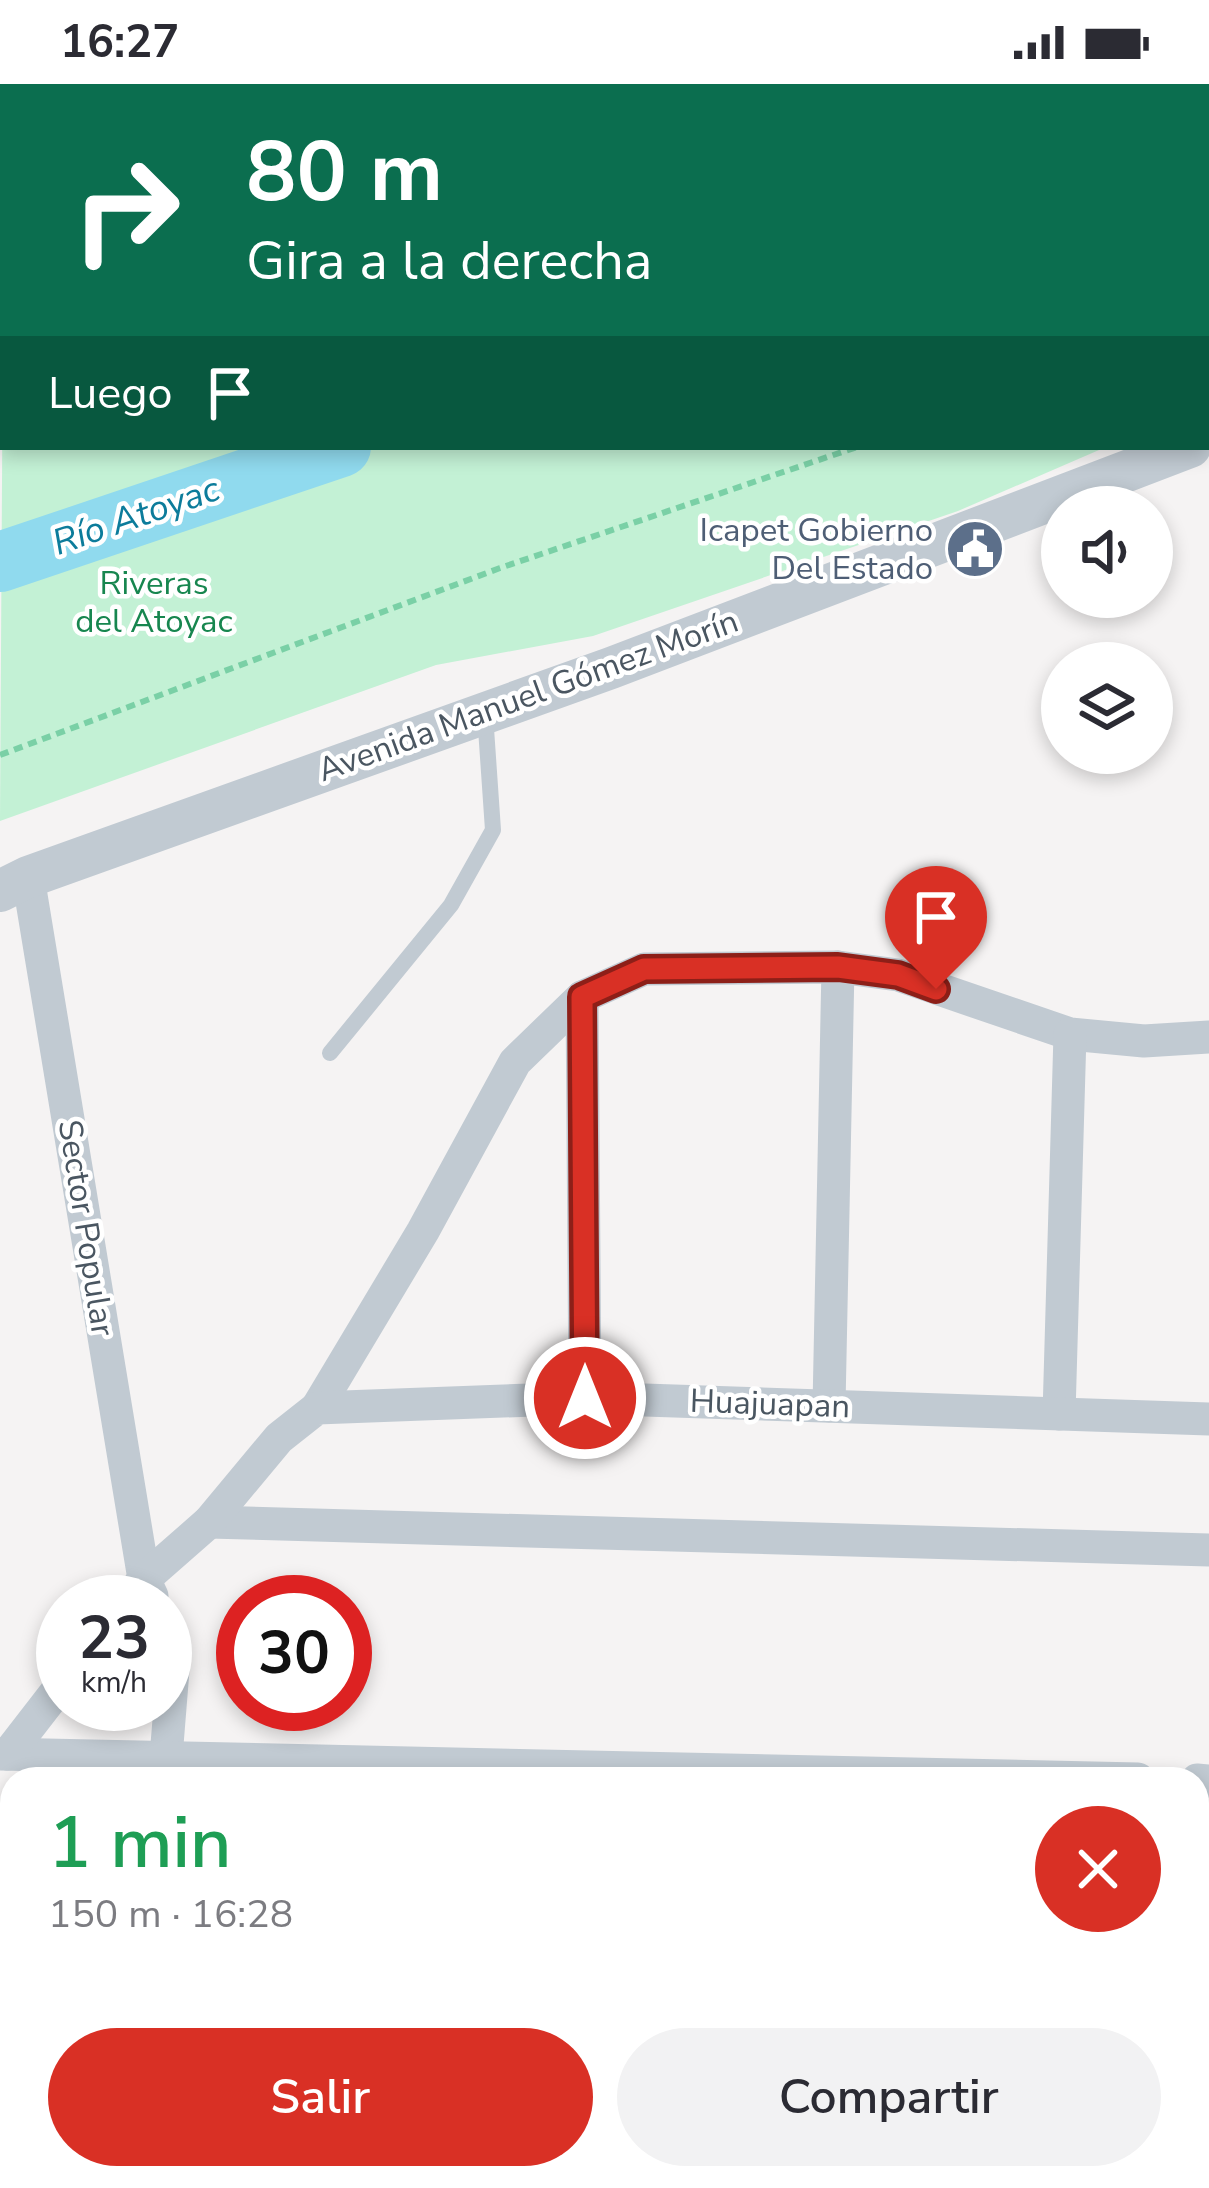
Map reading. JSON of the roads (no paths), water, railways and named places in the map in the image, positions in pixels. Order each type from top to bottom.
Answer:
[{"type":"street","name":"Avenida Manuel Gómez Morín","points":[[14,884],[485,713],[1182,450]]},
{"type":"street","name":"Sector Popular","points":[[14,884],[138,1575]]},
{"type":"street","points":[[159,1575],[279,1438],[317,1408],[423,1231],[515,1062],[582,997],[644,969],[838,967],[898,975],[1070,1034],[1144,1041],[1209,1037]]},
{"type":"street","points":[[829,1406],[838,967]]},
{"type":"street","points":[[582,997],[585,1398]]},
{"type":"street","points":[[1059,1414],[1070,1034]]},
{"type":"street","name":"Huajuapan","points":[[317,1408],[585,1398],[1209,1419]]},
{"type":"street","points":[[209,1522],[1209,1550]]},
{"type":"street","points":[[4,1754],[36,1715]]},
{"type":"street","points":[[166,1757],[168,1731]]},
{"type":"street","points":[[4,1754],[608,1767]]},
{"type":"lane","points":[[330,1053],[451,905],[493,830],[485,713]]},
{"type":"waterway","name":"Río Atoyac","points":[[0,562],[332,450]]},
{"type":"place","name":"Icapet Gobierno Del Estado","points":[[975,549]]},
{"type":"park label","name":"Riveras del Atoyac","points":[[154,602]]}]
